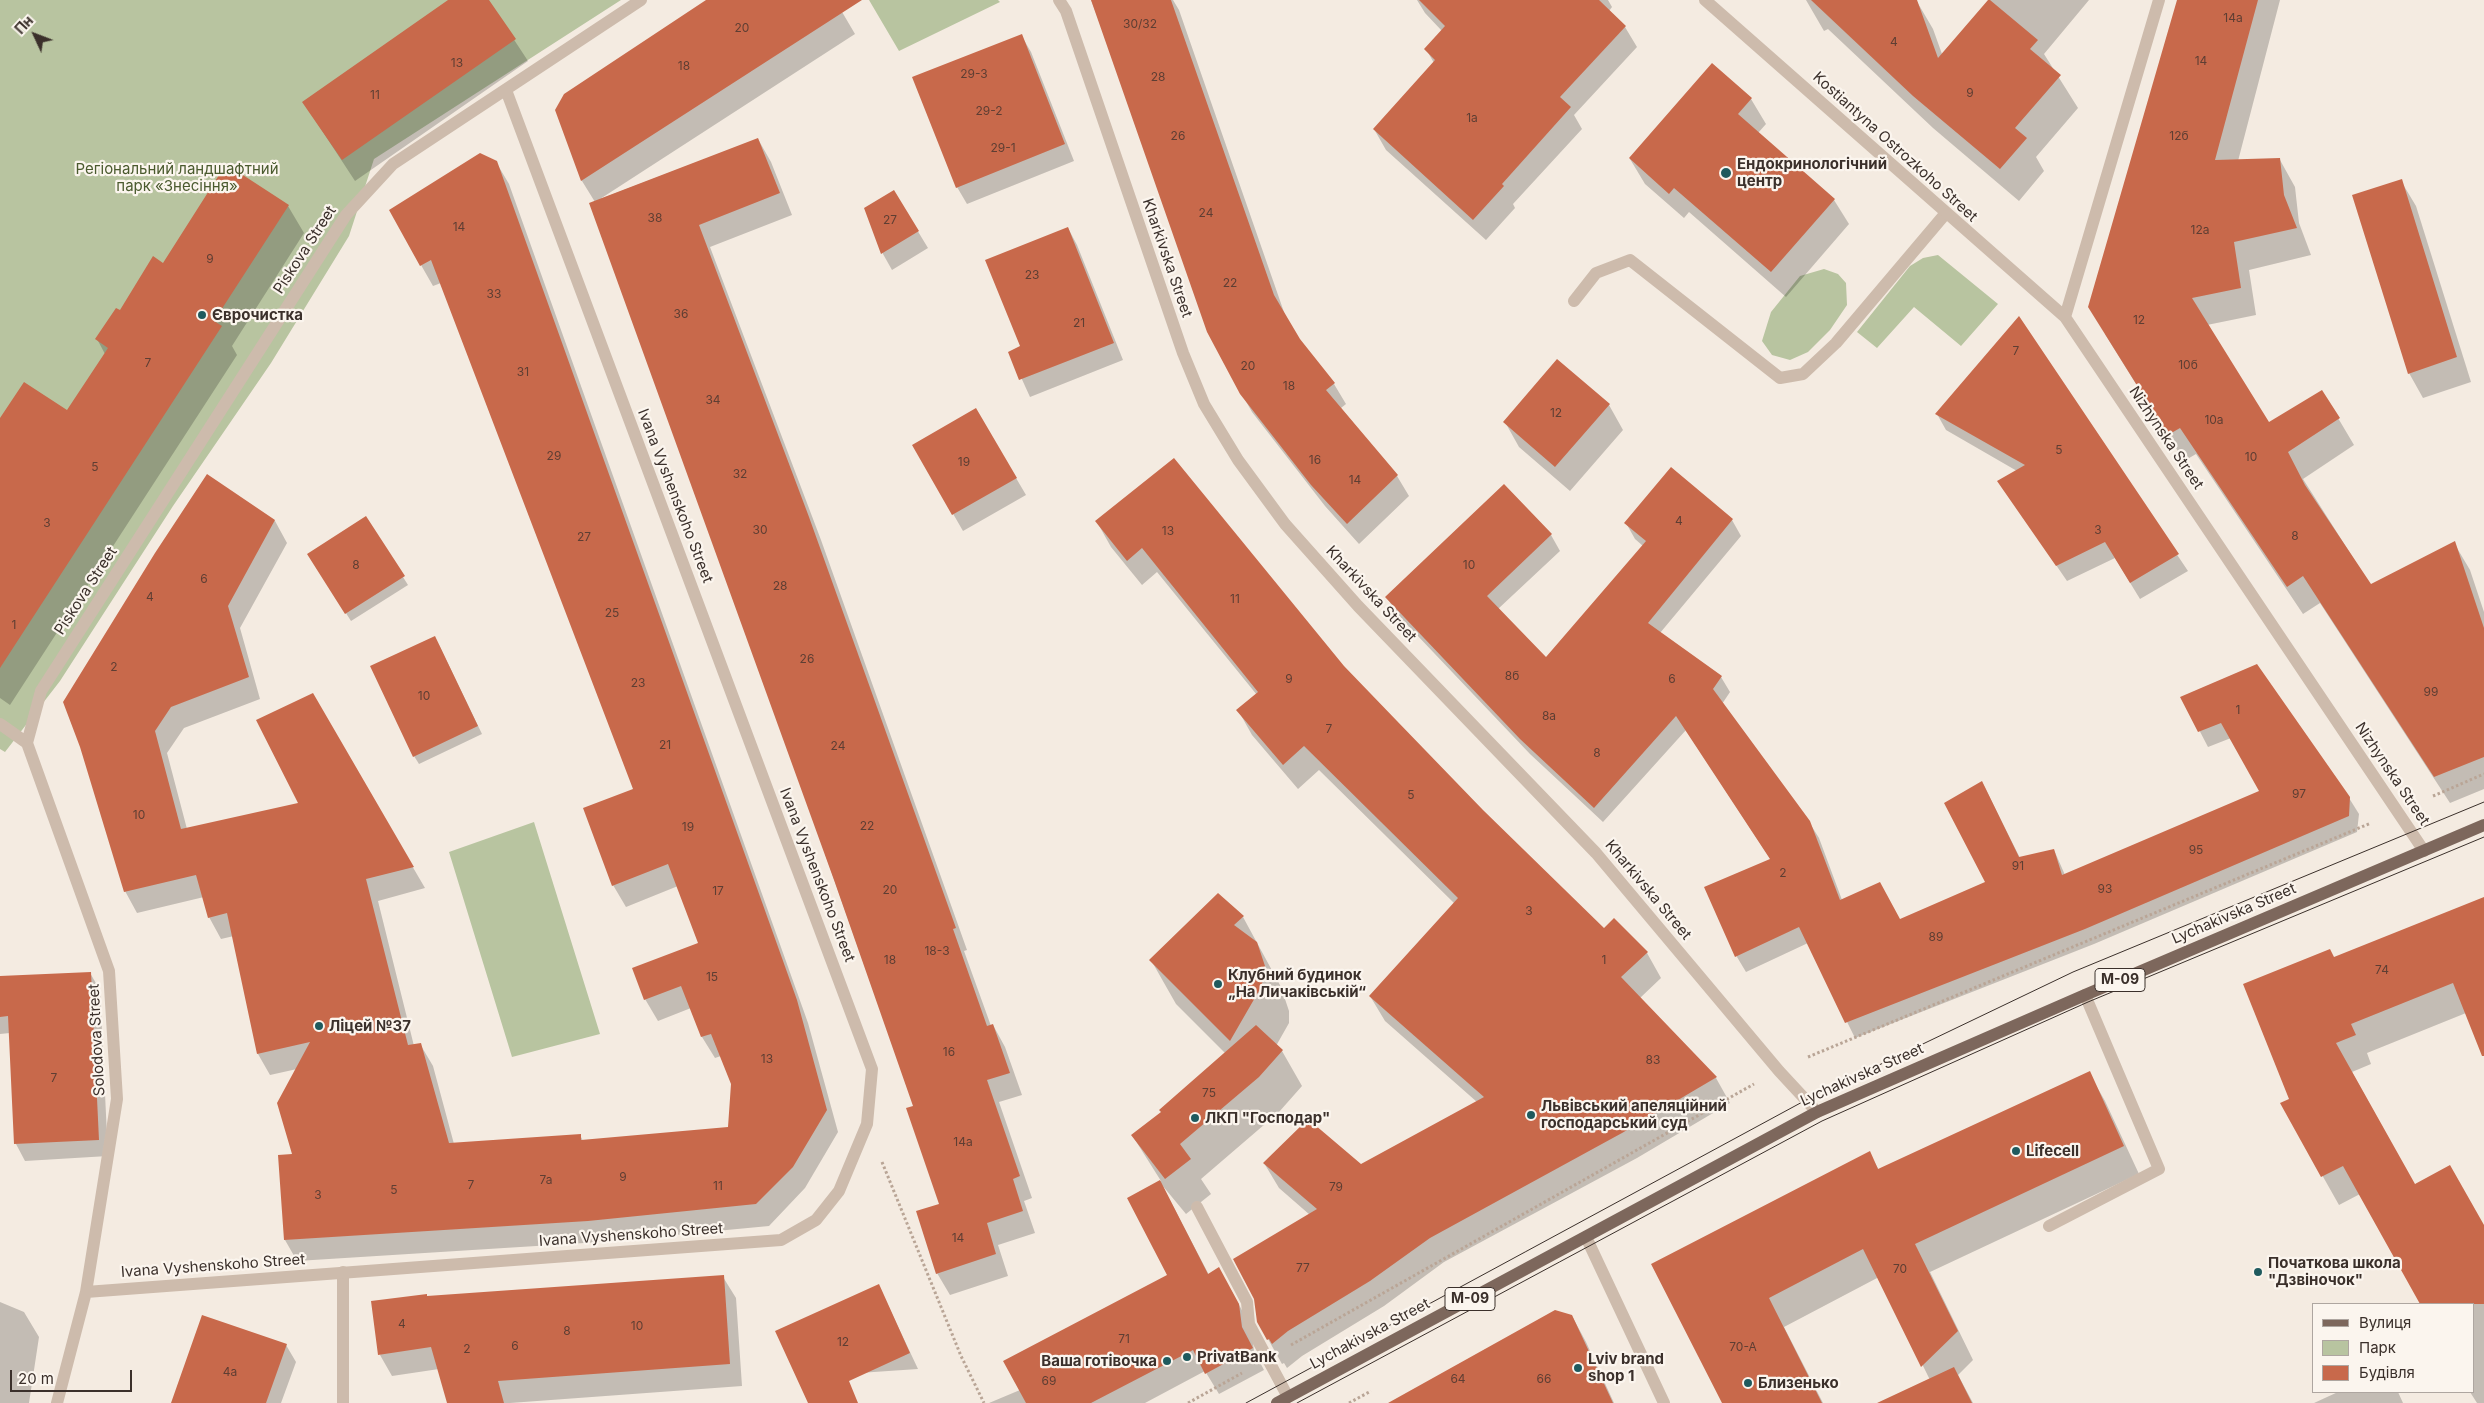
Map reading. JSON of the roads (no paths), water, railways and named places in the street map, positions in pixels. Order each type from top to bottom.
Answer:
[{"type":"main road","name":"Lychakivska Street","points":[[1282,1400],[1817,1112],[2085,994],[2484,825]]},
{"type":"street","name":"Piskova Street","points":[[27,743],[40,691],[346,215],[393,164],[640,0]]},
{"type":"street","name":"Kharkivska Street","points":[[1059,0],[1066,11],[1186,360],[1204,404],[1238,460],[1285,524],[1358,606],[1596,854],[1779,1071],[1817,1112]]},
{"type":"street","name":"Kostiantyna Ostrozkoho Street","points":[[1705,0],[2065,317]]},
{"type":"street","points":[[2065,317],[2158,0]]},
{"type":"street","name":"Ivana Vyshenskoho Street","points":[[86,1292],[782,1240],[816,1220],[839,1191],[867,1124],[872,1069],[506,90]]},
{"type":"street","points":[[1574,301],[1596,273],[1630,260],[1780,378],[1803,374],[1836,343],[1946,214]]},
{"type":"street","name":"Nizhynska Street","points":[[2065,317],[2424,851]]},
{"type":"street","points":[[0,724],[27,743]]},
{"type":"street","name":"Solodova Street","points":[[27,743],[109,971],[117,1099],[86,1292],[57,1403]]},
{"type":"street","points":[[2049,1226],[2159,1169],[2085,994]]},
{"type":"street","points":[[1197,1207],[1246,1302],[1249,1324],[1282,1400]]},
{"type":"street","points":[[1586,1237],[1664,1403]]},
{"type":"street","points":[[343,1403],[344,1272]]},
{"type":"tram line","points":[[1246,1403],[1806,1100],[2073,972],[2484,802]]},
{"type":"tram line","points":[[1297,1403],[1822,1121],[2088,1002],[2484,837]]},
{"type":"place","name":"Ендокринологічний центр","points":[[1726,173]]},
{"type":"place","name":"Єврочистка","points":[[202,315]]},
{"type":"place","name":"Клубний будинок „На Личаківській“","points":[[1218,984]]},
{"type":"place","name":"Ліцей №37","points":[[319,1026]]},
{"type":"place","name":"Львівський апеляційний господарський суд","points":[[1531,1115]]},
{"type":"place","name":"ЛКП \"Господар\"","points":[[1195,1118]]},
{"type":"place","name":"Lifecell","points":[[2016,1151]]},
{"type":"place","name":"Початкова школа \"Дзвіночок\"","points":[[2258,1272]]},
{"type":"place","name":"PrivatBank","points":[[1187,1357]]},
{"type":"place","name":"Ваша готівочка","points":[[1167,1361]]},
{"type":"place","name":"Lviv brand shop 1","points":[[1578,1368]]},
{"type":"place","name":"Близенько","points":[[1748,1383]]},
{"type":"park label","name":"Регіональний ландшафтний парк «Знесіння»","points":[[177,178]]}]
